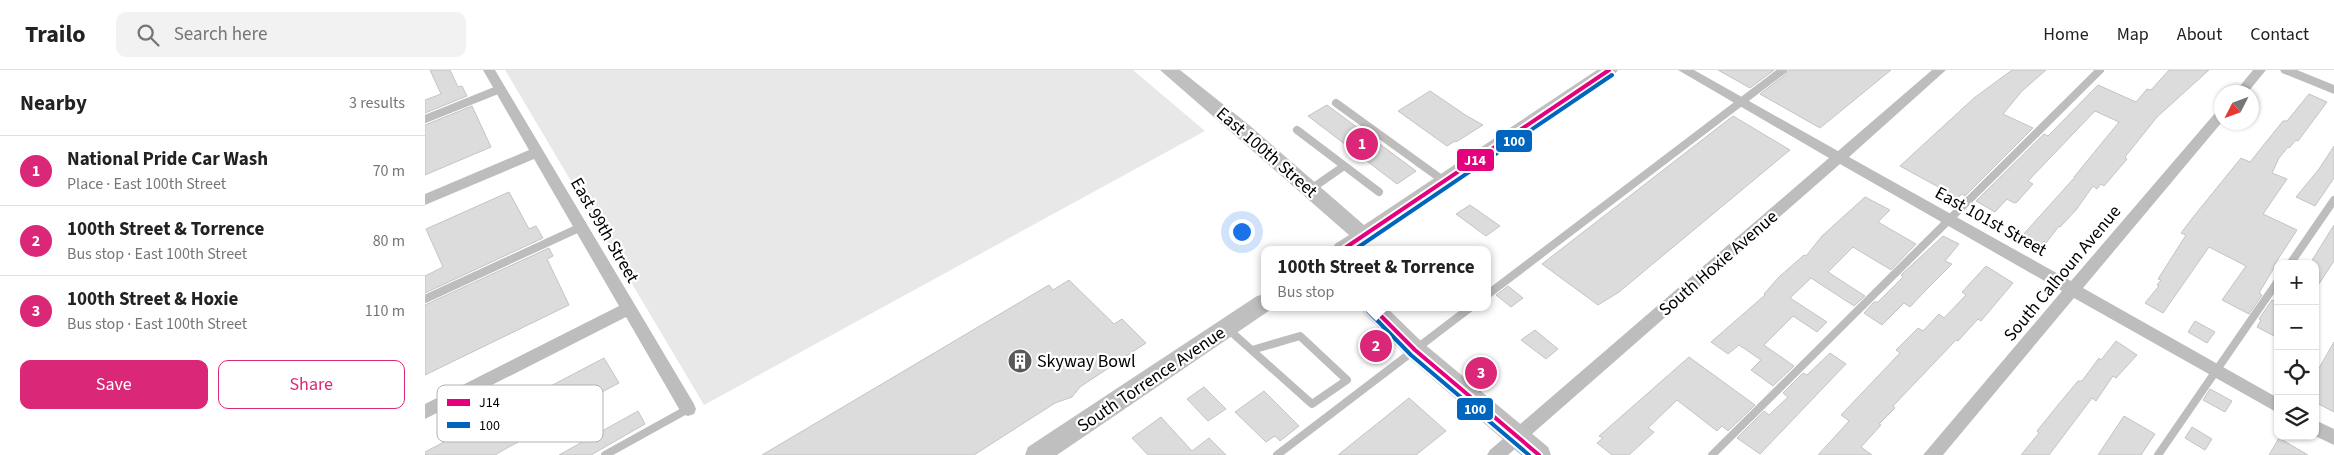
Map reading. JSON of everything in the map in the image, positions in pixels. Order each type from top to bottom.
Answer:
[{"type":"main road","name":"East 100th Street","points":[[1169,70],[1242,129],[1363,235]]},
{"type":"main road","points":[[1348,246],[1609,70]]},
{"type":"main road","name":"South Torrence Avenue","points":[[1037,455],[1261,305]]},
{"type":"main road","points":[[1376,311],[1415,350],[1539,455]]},
{"type":"street","name":"East 99th Street","points":[[489,70],[688,408]]},
{"type":"street","name":"East 101st Street","points":[[1684,70],[2274,404]]},
{"type":"street","name":"South Hoxie Avenue","points":[[1496,455],[1940,70]]},
{"type":"street","points":[[2247,85],[2260,70]]},
{"type":"street","points":[[2287,70],[2334,90]]},
{"type":"street","name":"South Calhoun Avenue","points":[[1932,455],[2214,123]]},
{"type":"street","points":[[425,200],[537,152]]},
{"type":"street","points":[[478,385],[629,308]]},
{"type":"street","points":[[425,412],[437,406]]},
{"type":"street","points":[[2319,429],[2334,438]]},
{"type":"lane","points":[[1491,292],[1783,70]]},
{"type":"lane","points":[[1712,455],[2100,70]]},
{"type":"lane","points":[[425,119],[500,89]]},
{"type":"lane","points":[[1336,103],[1444,181]]},
{"type":"lane","points":[[1297,130],[1379,192]]},
{"type":"lane","points":[[1311,189],[1344,166]]},
{"type":"lane","points":[[2293,260],[2334,200]]},
{"type":"lane","points":[[425,299],[581,227]]},
{"type":"lane","points":[[2157,455],[2274,287]]},
{"type":"lane","points":[[1277,455],[1466,311]]},
{"type":"lane","points":[[1227,327],[1252,350],[1312,404],[1347,380],[1300,336],[1252,350]]},
{"type":"lane","points":[[605,455],[688,408]]},
{"type":"shaded area","points":[[505,70],[1133,70],[1205,131],[704,405]]},
{"type":"building","points":[[430,70],[450,70],[458,87],[462,86],[467,96],[425,113],[425,100],[441,94]]},
{"type":"building","points":[[1718,70],[1774,70],[1750,88]]},
{"type":"building","points":[[1789,70],[1891,70],[1820,128],[1760,94]]},
{"type":"building","points":[[2012,70],[2046,70],[2022,91],[2003,114],[2033,128],[1965,196],[1962,194],[1954,201],[1939,193],[1942,189],[1900,166],[1974,98]]},
{"type":"building","points":[[2169,70],[2209,70],[2157,117],[2125,157],[2127,159],[2104,186],[2101,184],[2097,189],[2093,186],[2076,210],[2059,226],[2046,243],[2044,241],[2039,246],[2021,237],[2075,177],[2119,122],[2095,111],[2028,181],[2033,184],[2017,202],[2014,203],[2007,199],[1995,212],[1976,201],[2044,134],[2048,136],[2098,85],[2136,102],[2147,89],[2151,90]]},
{"type":"building","points":[[1430,91],[1483,125],[1447,146],[1398,111]]},
{"type":"building","points":[[2309,94],[2327,102],[2298,141],[2296,140],[2288,147],[2279,158],[2272,173],[2287,179],[2263,214],[2297,230],[2278,260],[2274,260],[2274,268],[2259,293],[2262,295],[2249,314],[2222,300],[2246,266],[2209,247],[2163,313],[2145,303],[2159,286],[2157,285],[2161,280],[2158,279],[2186,235],[2181,233],[2194,216],[2241,158],[2250,162],[2283,121],[2287,121]]},
{"type":"building","points":[[1327,105],[1416,171],[1397,184],[1308,116]]},
{"type":"building","points":[[472,106],[491,147],[425,175],[425,125]]},
{"type":"building","points":[[1733,116],[1790,150],[1619,292],[1598,305],[1542,264]]},
{"type":"building","points":[[2334,146],[2334,178],[2315,206],[2296,197],[2319,169]]},
{"type":"building","points":[[509,192],[529,229],[536,226],[543,238],[425,293],[425,276],[443,267],[426,229]]},
{"type":"building","points":[[1865,197],[1890,210],[1878,222],[1916,244],[1891,270],[1853,247],[1828,272],[1865,296],[1854,306],[1811,278],[1790,298],[1827,322],[1817,332],[1793,316],[1764,345],[1794,366],[1773,386],[1751,370],[1761,360],[1739,345],[1728,354],[1711,342],[1765,295],[1779,277],[1804,255],[1806,256],[1822,236]]},
{"type":"building","points":[[1470,205],[1500,226],[1486,236],[1456,214]]},
{"type":"building","points":[[2334,225],[2334,261],[2319,284],[2319,260],[2312,260]]},
{"type":"building","points":[[1943,236],[1959,244],[1945,261],[1952,264],[1910,307],[1904,303],[1882,325],[1864,313],[1874,302],[1878,302],[1903,277],[1901,275]]},
{"type":"building","points":[[549,248],[553,256],[547,259],[569,305],[425,375],[425,305]]},
{"type":"building","points":[[1986,266],[2013,283],[1981,321],[1978,319],[1958,341],[1956,340],[1893,406],[1895,408],[1879,424],[1881,425],[1861,447],[1872,455],[1818,455],[1849,421],[1841,415],[1900,353],[1896,350],[1918,328],[1923,331],[1939,314],[1944,318],[1966,295],[1962,292]]},
{"type":"building","name":"Skyway Bowl","points":[[1069,280],[1114,324],[1122,319],[1146,343],[1080,387],[1072,397],[1055,403],[974,455],[762,455],[1049,285],[1053,290]]},
{"type":"building","points":[[1508,286],[1523,298],[1511,307],[1496,295]]},
{"type":"building","points":[[2272,300],[2274,301],[2274,336],[2257,327],[2261,320],[2259,319]]},
{"type":"building","points":[[2195,321],[2215,332],[2207,343],[2188,332]]},
{"type":"building","points":[[1535,330],[1558,349],[1546,359],[1521,340]]},
{"type":"building","points":[[2116,341],[2137,355],[2116,378],[2113,376],[2096,401],[2092,398],[2049,455],[2021,455],[2039,433],[2037,431],[2078,381],[2082,381],[2099,358],[2101,360]]},
{"type":"building","points":[[2334,342],[2334,412],[2319,404],[2319,368]]},
{"type":"building","points":[[1830,353],[1846,364],[1760,454],[1737,438],[1764,411],[1769,415],[1788,397],[1783,393],[1803,373],[1807,375]]},
{"type":"building","points":[[1689,357],[1755,405],[1728,431],[1722,426],[1717,431],[1677,400],[1648,428],[1654,432],[1629,455],[1612,455],[1597,443],[1603,438],[1599,436]]},
{"type":"building","points":[[604,358],[619,383],[603,391],[603,385],[553,385]]},
{"type":"building","points":[[1204,387],[1226,409],[1208,421],[1187,399]]},
{"type":"building","points":[[2210,389],[2232,401],[2225,412],[2203,400]]},
{"type":"building","points":[[1264,391],[1299,426],[1280,441],[1275,436],[1266,442],[1235,412]]},
{"type":"building","points":[[1409,398],[1446,431],[1416,455],[1338,455]]},
{"type":"building","points":[[638,411],[645,424],[591,455],[559,455],[582,442],[603,442],[603,430]]},
{"type":"building","points":[[2124,416],[2155,434],[2141,455],[2098,455]]},
{"type":"building","points":[[1161,417],[1192,451],[1209,438],[1226,455],[1148,455],[1132,438]]},
{"type":"building","points":[[2192,427],[2212,439],[2205,450],[2185,438]]},
{"type":"building","points":[[2278,440],[2282,440],[2308,455],[2269,455]]},
{"type":"building","points":[[444,442],[518,442],[495,455],[425,455],[425,452]]},
{"type":"transit line","name":"J14","points":[[1348,246],[1609,70]]},
{"type":"transit line","name":"100","points":[[1360,246],[1612,75]]},
{"type":"transit line","name":"100","points":[[1368,311],[1411,355],[1529,455]]},
{"type":"transit line","name":"J14","points":[[1376,311],[1415,350],[1539,455]]},
{"type":"place","name":"National Pride Car Wash","points":[[1362,144]]},
{"type":"place","name":"100th Street & Torrence","points":[[1376,346]]},
{"type":"place","name":"Skyway Bowl","points":[[1020,361]]},
{"type":"place","name":"100th Street & Hoxie","points":[[1481,373]]}]
